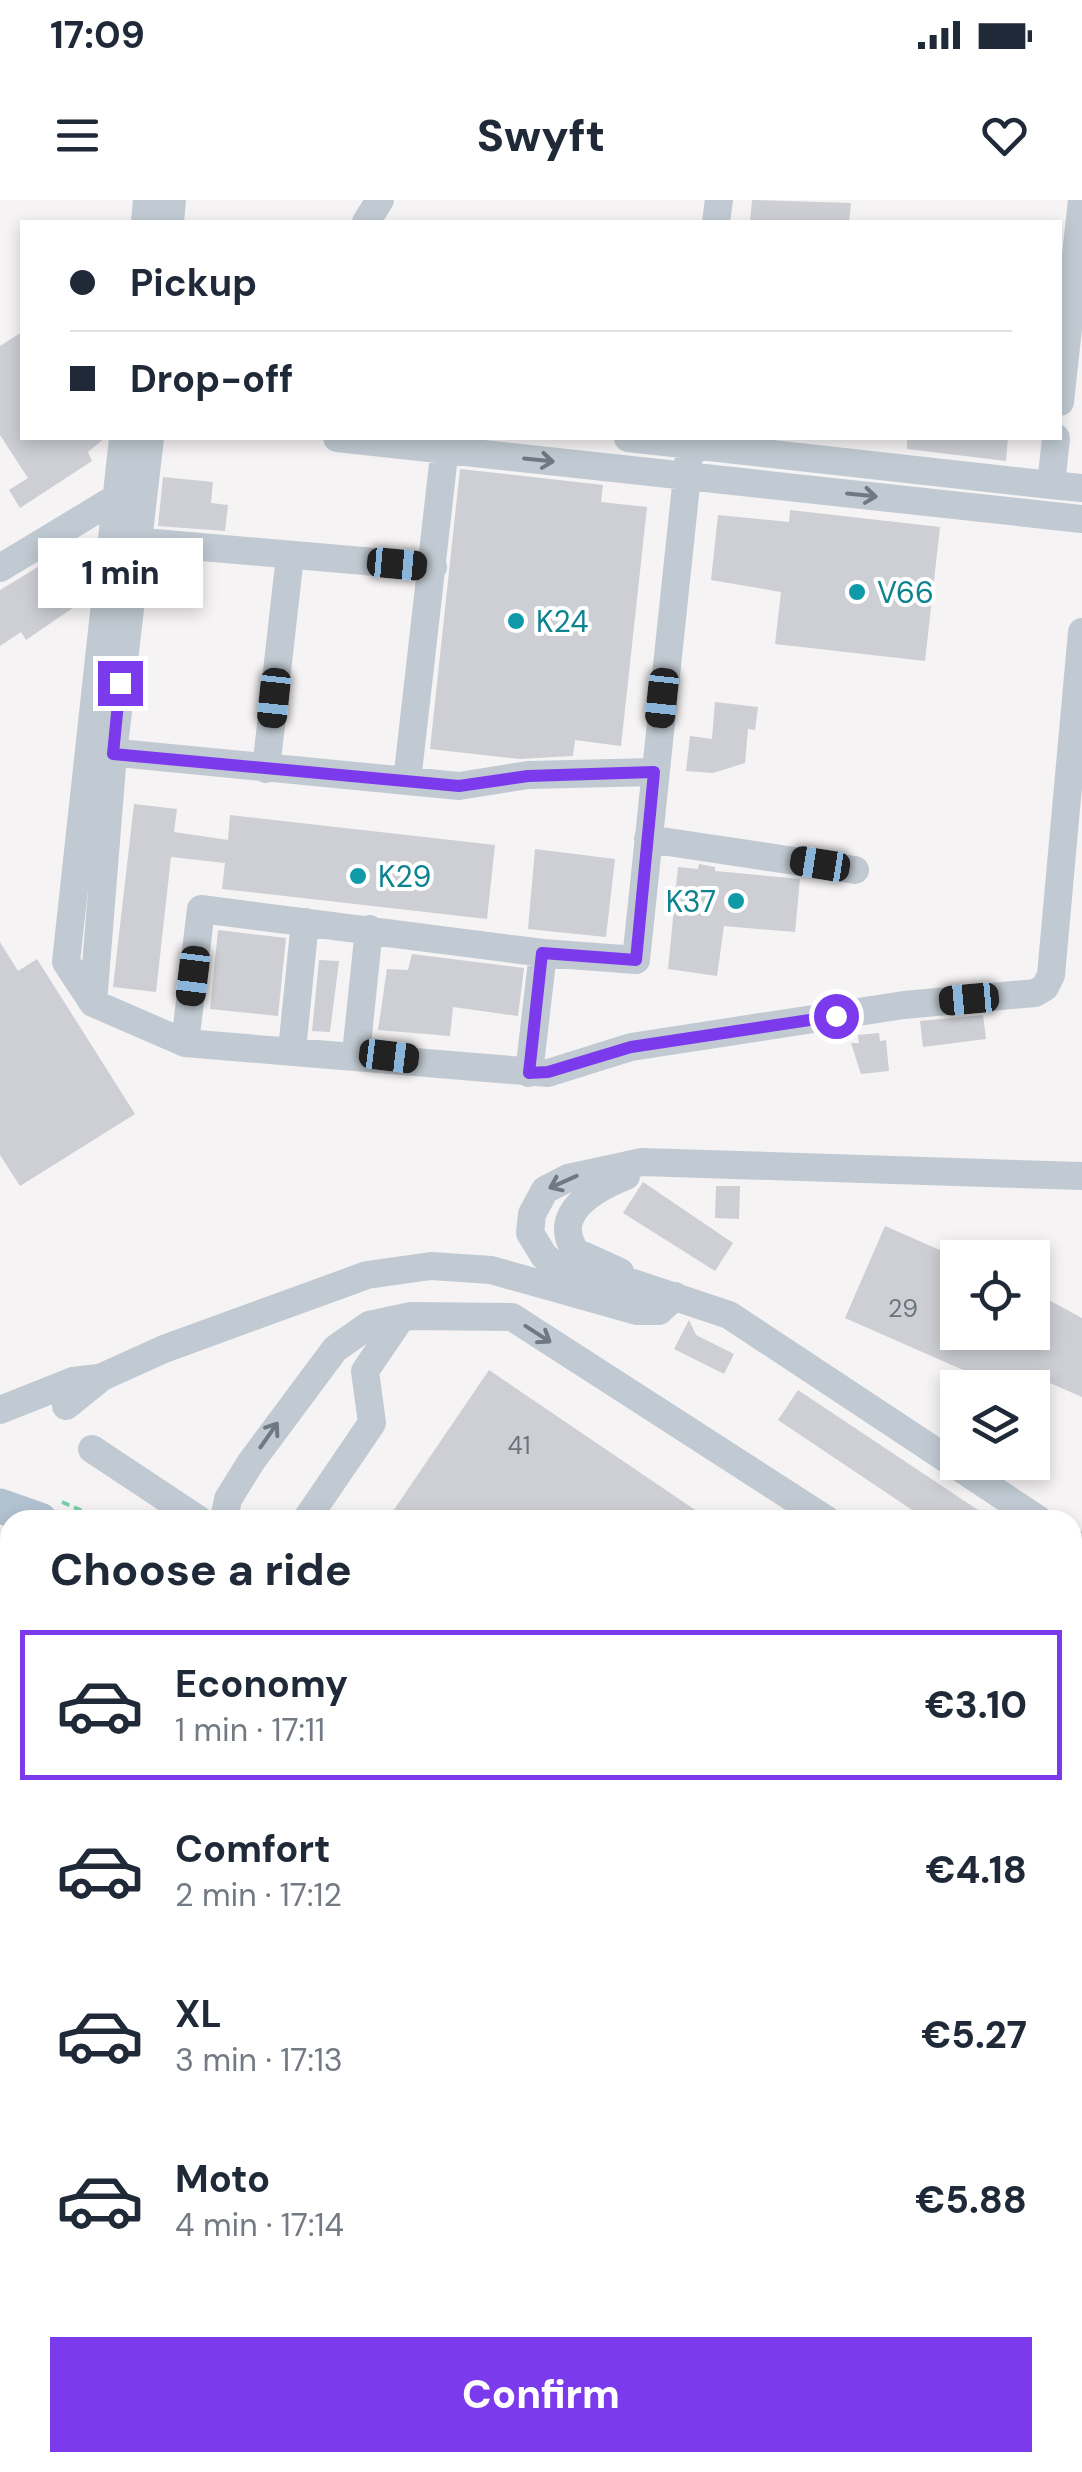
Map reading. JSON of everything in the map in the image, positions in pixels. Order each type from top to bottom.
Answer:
[{"type":"lane","points":[[1062,384],[1082,200]]},
{"type":"lane","points":[[122,440],[116,498],[124,540]]},
{"type":"lane","points":[[149,440],[124,540],[101,751],[66,962],[92,1003],[185,1043],[548,1072],[631,1047],[1045,988],[1054,948],[1082,632]]},
{"type":"lane","points":[[381,440],[445,443],[686,476],[1082,520]]},
{"type":"lane","points":[[1051,484],[1056,440]]},
{"type":"lane","points":[[185,1043],[202,909],[542,953],[636,960],[690,441],[1082,488]]},
{"type":"lane","points":[[408,781],[445,443]]},
{"type":"lane","points":[[0,568],[116,498]]},
{"type":"lane","points":[[124,540],[433,567]]},
{"type":"lane","points":[[266,769],[290,556]]},
{"type":"lane","points":[[101,751],[459,786],[528,776],[654,772]]},
{"type":"lane","points":[[648,839],[855,870]]},
{"type":"lane","points":[[292,1050],[305,922]]},
{"type":"lane","points":[[356,1054],[370,929]]},
{"type":"lane","points":[[529,1073],[542,953]]},
{"type":"lane","points":[[1024,1510],[729,1315],[633,1283],[561,1270],[544,1256],[530,1233],[532,1214],[545,1190],[568,1178],[616,1164],[1082,1176]]},
{"type":"lane","points":[[633,1283],[616,1268],[576,1252],[569,1228],[579,1202],[597,1187],[657,1164]]},
{"type":"lane","points":[[66,1406],[102,1378],[164,1349],[368,1275],[432,1266],[490,1270],[637,1311],[659,1311],[674,1296]]},
{"type":"lane","points":[[226,1510],[228,1499],[250,1462],[334,1349],[369,1325],[401,1318],[512,1317],[811,1510]]},
{"type":"lane","points":[[313,1510],[372,1423],[365,1370],[401,1318]]},
{"type":"lane","points":[[0,1410],[73,1381],[102,1378]]},
{"type":"lane","points":[[92,1449],[184,1510]]},
{"type":"building","points":[[752,200],[851,203],[849,220],[750,220]]},
{"type":"building","points":[[20,333],[20,440],[103,440],[88,452],[92,461],[20,508],[9,490],[28,478],[0,435],[0,346]]},
{"type":"building","points":[[907,440],[1008,440],[1006,461],[907,449]]},
{"type":"building","name":"K24","points":[[460,469],[603,485],[601,502],[647,507],[621,746],[575,740],[573,756],[520,759],[430,749]]},
{"type":"building","points":[[163,477],[213,482],[211,503],[228,505],[225,531],[158,526]]},
{"type":"building","name":"V66","points":[[790,510],[940,527],[925,661],[775,644],[781,592],[711,580],[718,515],[789,522]]},
{"type":"building","points":[[73,552],[91,568],[86,599],[26,640],[21,632],[0,646],[0,590],[61,553]]},
{"type":"building","points":[[715,702],[758,707],[755,730],[748,729],[745,763],[713,773],[686,771],[690,736],[712,739]]},
{"type":"building","name":"K29","points":[[134,804],[177,809],[174,832],[228,840],[230,815],[495,845],[487,919],[222,889],[225,863],[171,857],[156,992],[113,987]]},
{"type":"building","points":[[535,849],[615,859],[606,937],[528,929]]},
{"type":"building","name":"K37","points":[[699,864],[715,867],[715,871],[800,879],[795,932],[724,926],[717,976],[668,969],[678,867],[698,869]]},
{"type":"building","points":[[218,930],[286,938],[278,1016],[210,1009]]},
{"type":"building","points":[[0,942],[18,971],[37,959],[135,1114],[20,1186],[0,1155]]},
{"type":"building","points":[[412,954],[524,968],[518,1016],[453,1007],[450,1036],[378,1030],[387,969],[408,970]]},
{"type":"building","points":[[319,960],[339,961],[330,1032],[312,1031]]},
{"type":"building","points":[[983,1015],[986,1039],[923,1047],[920,1021]]},
{"type":"building","points":[[879,1033],[880,1041],[886,1040],[889,1071],[861,1074],[851,1043],[859,1043],[858,1035]]},
{"type":"building","points":[[643,1182],[733,1243],[715,1271],[623,1213]]},
{"type":"building","points":[[716,1186],[740,1186],[739,1219],[715,1218]]},
{"type":"building","points":[[885,1226],[940,1250],[940,1350],[1050,1350],[1050,1301],[1082,1318],[1082,1397],[1050,1383],[1050,1370],[963,1370],[845,1318]]},
{"type":"building","points":[[689,1320],[696,1335],[734,1354],[724,1374],[674,1349]]},
{"type":"building","points":[[489,1370],[695,1510],[394,1510]]},
{"type":"building","points":[[798,1390],[978,1510],[912,1510],[778,1420]]},
{"type":"place","name":"V66","points":[[857,592]]},
{"type":"place","name":"K24","points":[[516,621]]},
{"type":"place","name":"K29","points":[[358,876]]},
{"type":"place","name":"K37","points":[[736,901]]},
{"type":"route","points":[[120,683],[113,754],[459,786],[528,776],[654,772],[636,960],[542,953],[529,1073],[548,1072],[631,1047],[836,1016]]}]
